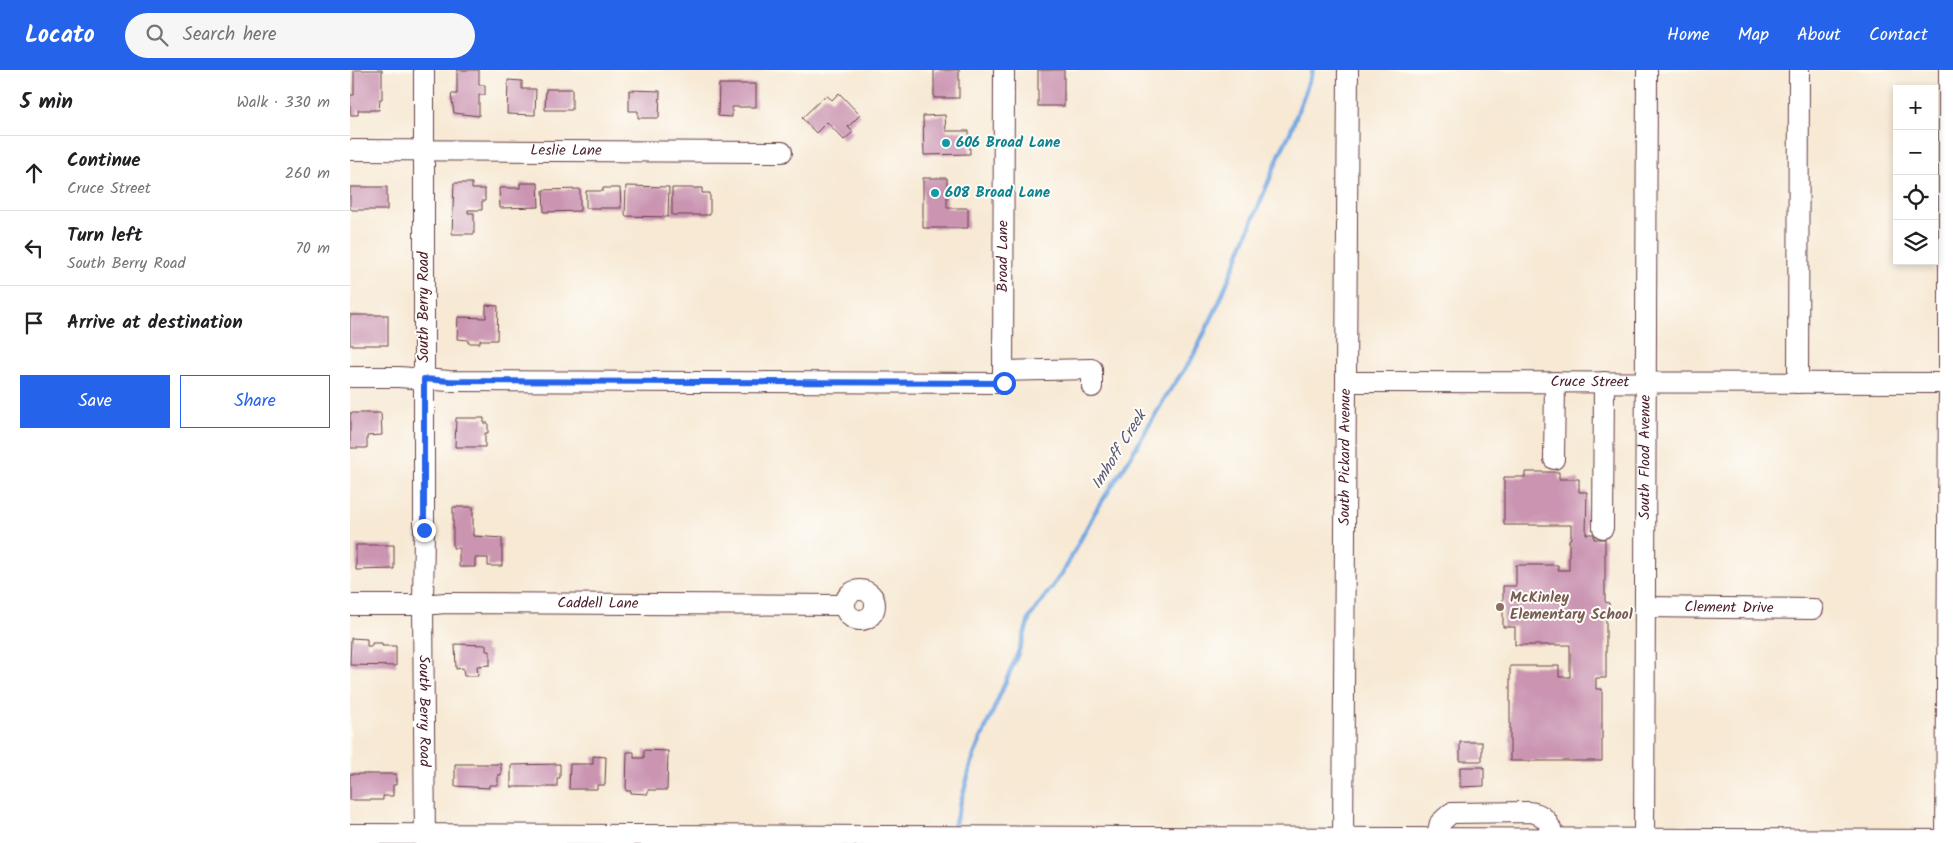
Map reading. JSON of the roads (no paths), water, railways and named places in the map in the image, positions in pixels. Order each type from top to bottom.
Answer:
[{"type":"street","name":"South Berry Road","points":[[424,70],[423,605],[425,839]]},
{"type":"street","name":"Broad Lane","points":[[1004,70],[1004,377]]},
{"type":"street","name":"South Pickard Avenue","points":[[1343,841],[1348,70]]},
{"type":"street","name":"South Flood Avenue","points":[[1644,841],[1647,70]]},
{"type":"street","points":[[1798,383],[1799,70]]},
{"type":"street","points":[[350,834],[425,839],[986,836],[1343,841],[1554,839],[1644,841],[1948,841],[1951,383],[1949,70]]},
{"type":"street","name":"Leslie Lane","points":[[350,150],[782,152]]},
{"type":"street","points":[[350,377],[449,381],[1092,378]]},
{"type":"street","name":"Cruce Street","points":[[1346,382],[1951,383]]},
{"type":"street","points":[[1554,459],[1555,382]]},
{"type":"street","points":[[1603,528],[1604,382]]},
{"type":"street","name":"Caddell Lane","points":[[350,605],[845,605]]},
{"type":"street","name":"Clement Drive","points":[[1645,608],[1813,609]]},
{"type":"street","points":[[1436,839],[1440,823],[1451,813],[1529,812],[1537,812],[1545,819],[1552,829],[1554,839]]},
{"type":"waterway","name":"Imhoff Creek","points":[[953,830],[974,755],[1018,653],[1030,617],[1065,569],[1095,512],[1128,461],[1166,396],[1191,360],[1218,305],[1290,133],[1313,70]]},
{"type":"place","name":"606 Broad Lane","points":[[946,143]]},
{"type":"place","name":"608 Broad Lane","points":[[935,193]]},
{"type":"place","name":"McKinley Elementary School","points":[[1500,607]]}]
